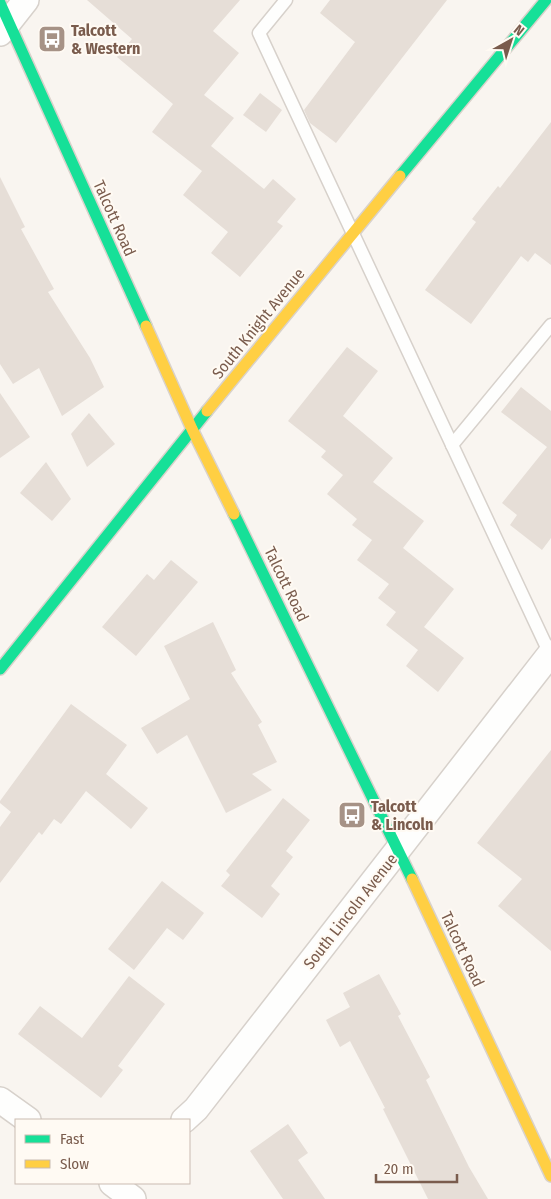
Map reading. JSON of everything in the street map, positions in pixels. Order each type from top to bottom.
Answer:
[{"type":"street","points":[[3,19],[26,0]]},
{"type":"street","name":"South Knight Avenue","points":[[0,669],[192,429],[546,0]]},
{"type":"street","name":"Talcott Road","points":[[3,19],[192,429],[398,848],[551,1176]]},
{"type":"street","name":"South Lincoln Avenue","points":[[185,1119],[196,1109],[551,654]]},
{"type":"street","points":[[0,1100],[27,1119]]},
{"type":"lane","points":[[286,0],[259,34],[551,654]]},
{"type":"lane","points":[[452,445],[551,325]]},
{"type":"building","points":[[87,0],[240,0],[213,31],[239,53],[204,95],[234,118],[211,146],[264,189],[273,179],[296,199],[277,222],[283,226],[240,277],[211,253],[228,232],[183,195],[202,171],[152,132],[173,104],[117,57],[132,39]]},
{"type":"building","points":[[330,0],[447,0],[336,143],[310,123],[304,110],[355,42],[320,13]]},
{"type":"building","points":[[260,93],[282,110],[266,132],[243,115]]},
{"type":"building","points":[[551,122],[551,265],[535,253],[528,262],[521,256],[471,324],[425,290],[476,222],[472,219],[498,186],[500,188]]},
{"type":"building","points":[[0,177],[25,227],[21,229],[54,289],[48,292],[90,358],[104,387],[62,416],[39,368],[13,384],[0,364]]},
{"type":"building","points":[[347,347],[378,371],[343,416],[393,458],[373,482],[424,521],[403,548],[454,589],[424,627],[464,658],[438,692],[406,666],[418,650],[386,625],[396,612],[378,598],[389,584],[357,560],[372,540],[352,525],[357,519],[327,494],[343,475],[321,457],[326,451],[288,421]]},
{"type":"building","points":[[521,387],[551,411],[551,538],[542,550],[510,525],[517,515],[502,503],[547,447],[501,412]]},
{"type":"building","points":[[0,393],[30,437],[0,458]]},
{"type":"building","points":[[89,413],[115,444],[87,467],[71,434]]},
{"type":"building","points":[[46,462],[71,499],[52,521],[20,493]]},
{"type":"building","points":[[171,560],[198,582],[136,656],[102,627],[147,574],[154,580]]},
{"type":"building","points":[[213,622],[236,670],[231,673],[262,722],[258,725],[277,762],[252,774],[272,790],[226,813],[187,735],[157,754],[141,728],[190,699],[164,646]]},
{"type":"building","points":[[71,704],[127,745],[106,774],[148,808],[131,829],[86,791],[61,824],[54,819],[42,835],[39,832],[0,883],[0,827],[11,812],[0,801]]},
{"type":"building","points":[[551,750],[551,951],[498,906],[522,879],[477,843]]},
{"type":"building","points":[[283,798],[310,820],[286,851],[293,857],[271,886],[280,894],[262,918],[221,886],[230,875],[226,871]]},
{"type":"building","points":[[162,881],[204,913],[183,940],[167,928],[134,970],[108,949]]},
{"type":"building","points":[[379,974],[401,1014],[398,1016],[430,1077],[426,1080],[469,1167],[488,1199],[428,1199],[383,1109],[385,1108],[350,1041],[340,1047],[326,1020],[350,1007],[343,993]]},
{"type":"building","points":[[129,976],[165,1004],[118,1066],[123,1070],[101,1098],[18,1034],[40,1006],[82,1038]]},
{"type":"building","points":[[288,1124],[308,1153],[298,1160],[325,1199],[283,1199],[250,1151]]},
{"type":"traffic: fast","points":[[400,176],[546,0]]},
{"type":"traffic: fast","points":[[0,3],[146,326]]},
{"type":"traffic: fast","points":[[0,669],[207,411]]},
{"type":"traffic: fast","points":[[234,514],[412,879]]},
{"type":"traffic: slow","points":[[207,411],[400,176]]},
{"type":"traffic: slow","points":[[146,326],[192,429],[234,514]]},
{"type":"traffic: slow","points":[[412,879],[551,1176]]},
{"type":"place","name":"Talcott & Western","points":[[52,39]]},
{"type":"place","name":"Talcott & Lincoln","points":[[352,815]]}]
